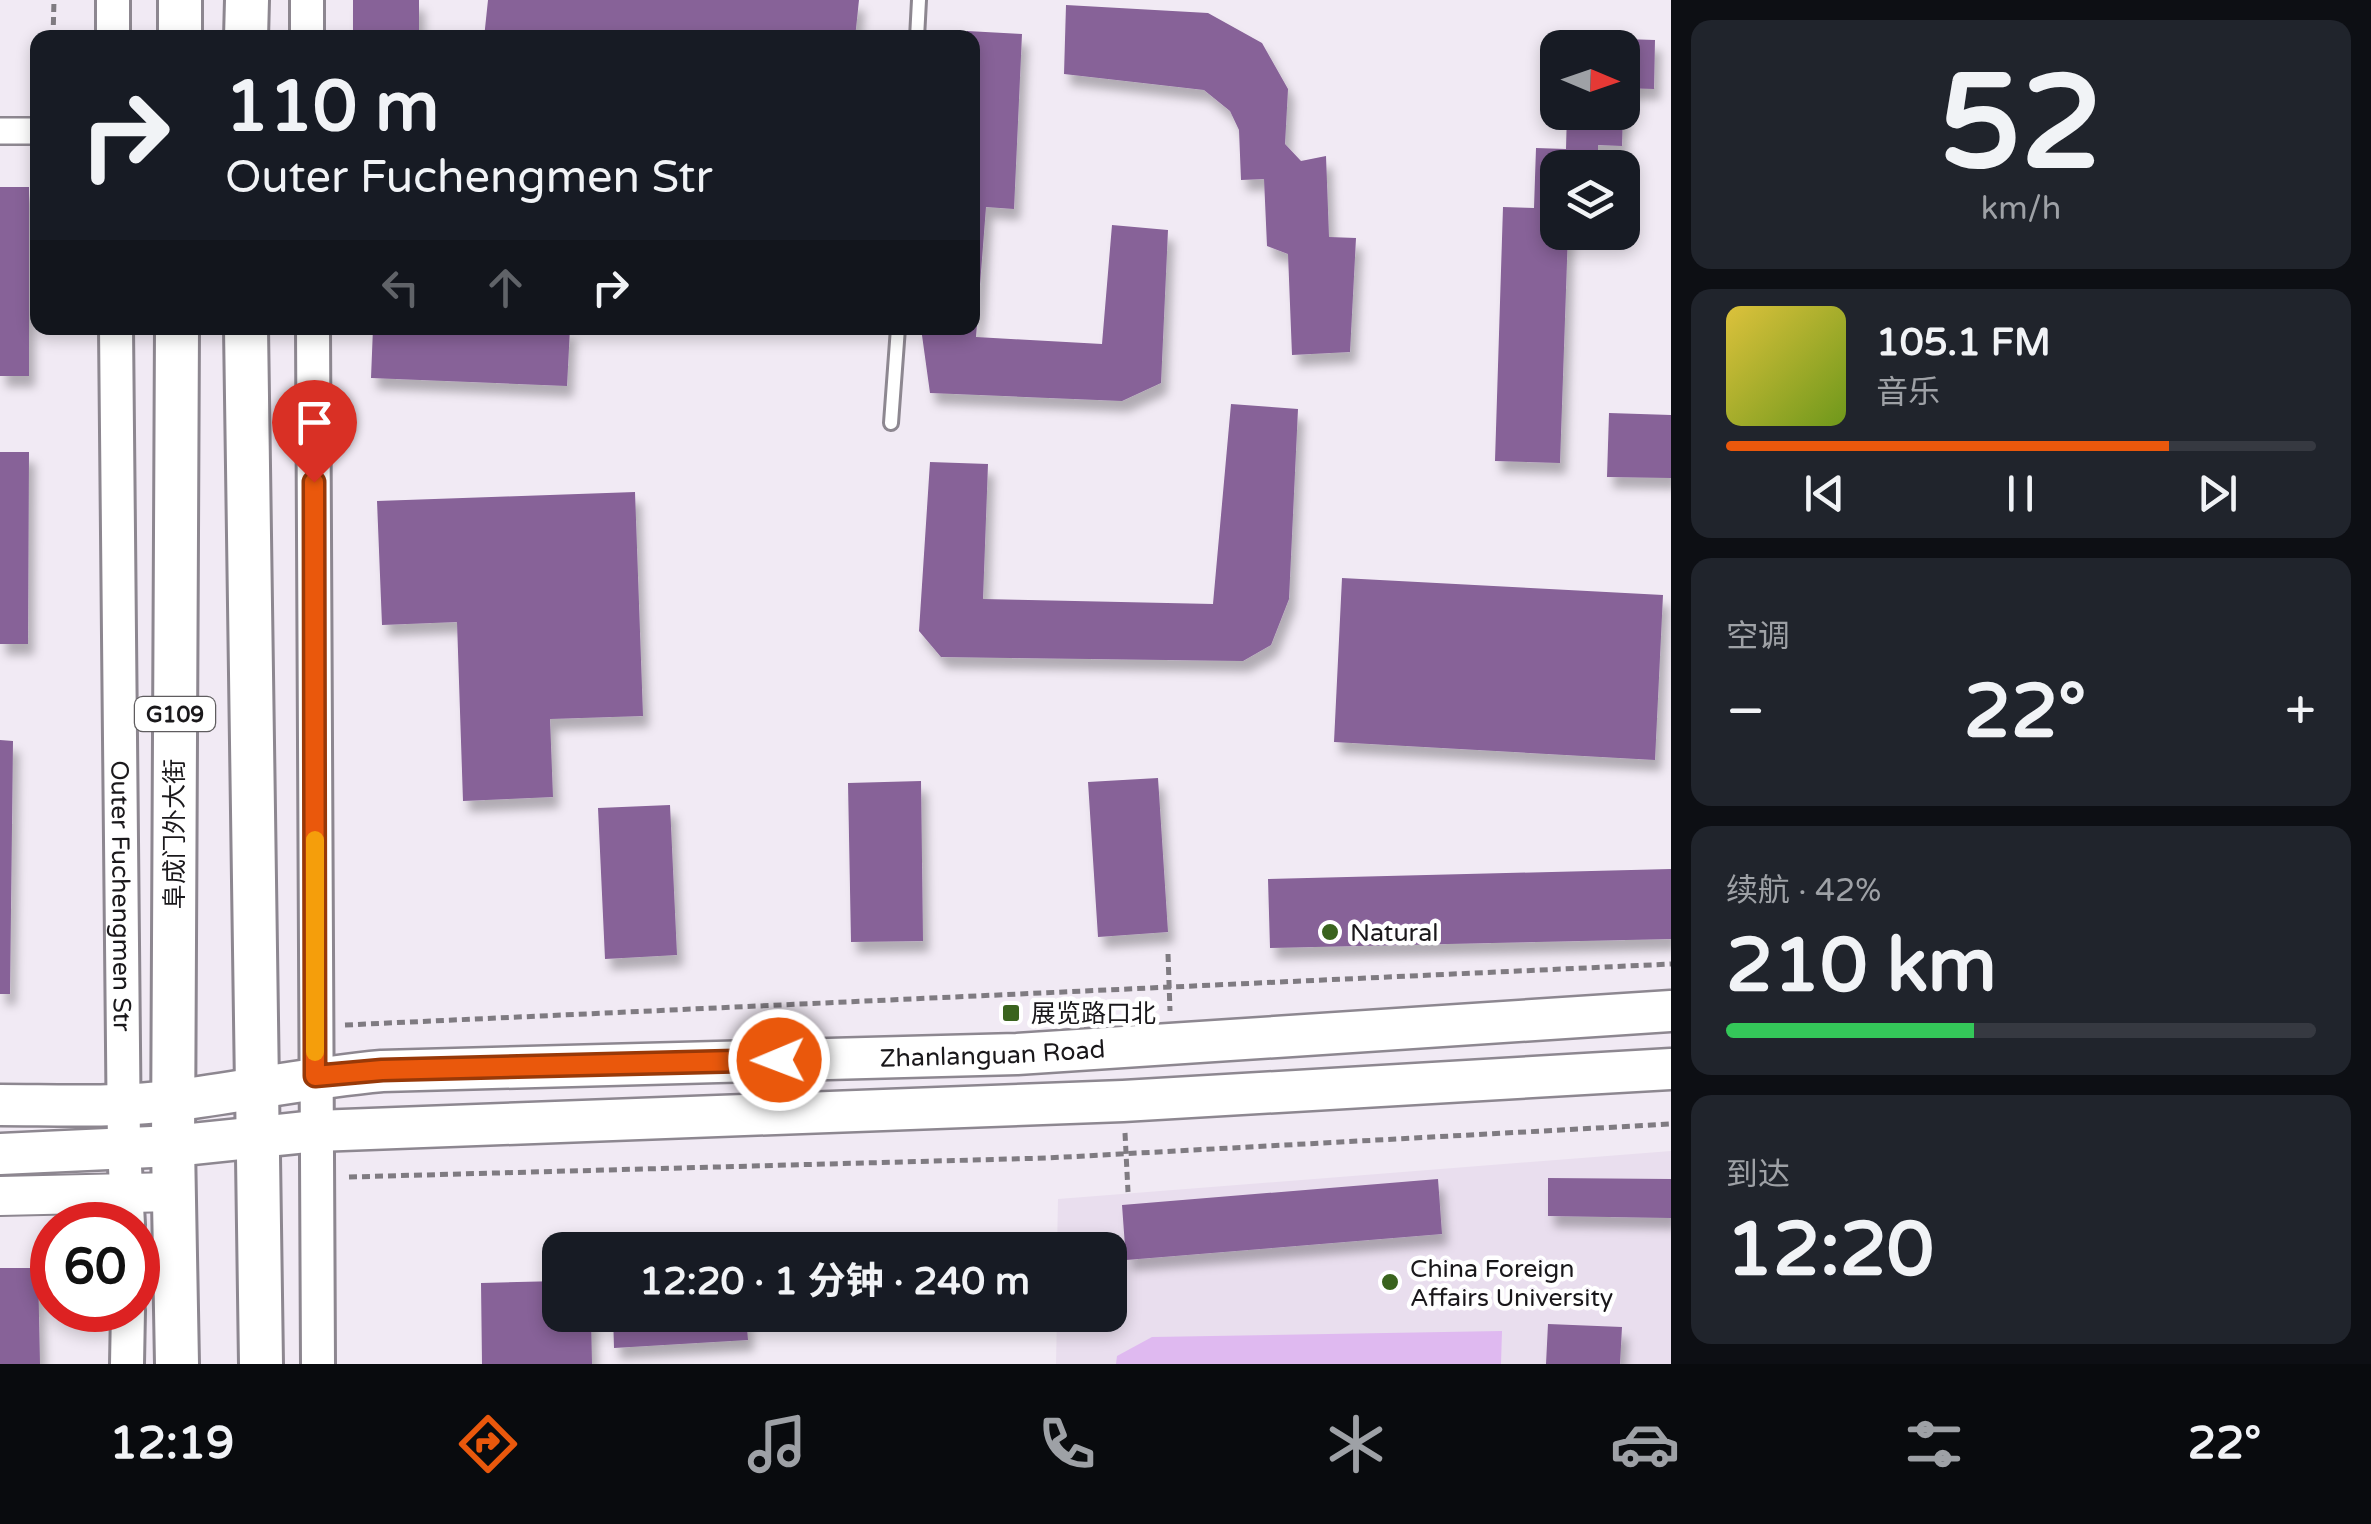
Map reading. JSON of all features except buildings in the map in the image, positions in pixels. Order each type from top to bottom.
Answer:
[{"type":"highway","points":[[180,0],[180,30]]},
{"type":"highway","points":[[246,30],[247,0]]},
{"type":"highway","name":"阜成门外大街","points":[[172,1146],[177,335]]},
{"type":"highway","name":"G109","points":[[246,335],[261,1364]]},
{"type":"highway","points":[[172,1146],[177,1364]]},
{"type":"main road","name":"Zhanlanguan Road","points":[[0,1106],[175,1100],[315,1076],[382,1070],[1017,1054],[1671,1011]]},
{"type":"main road","name":"Zhanlanguan Road","points":[[0,1154],[172,1146],[316,1131],[1123,1100],[1671,1069]]},
{"type":"main road","points":[[146,1202],[173,1192]]},
{"type":"main road","points":[[0,1196],[59,1202]]},
{"type":"street","points":[[112,0],[113,30]]},
{"type":"street","points":[[307,0],[307,30]]},
{"type":"street","points":[[0,130],[30,131]]},
{"type":"street","name":"Outer Fuchengmen Str","points":[[116,335],[127,1202]]},
{"type":"street","points":[[313,335],[318,1364]]},
{"type":"street","points":[[128,1332],[128,1364]]},
{"type":"lane","points":[[918,30],[920,0]]},
{"type":"lane","points":[[891,423],[897,335]]},
{"type":"path","points":[[53,30],[54,0]]},
{"type":"path","points":[[316,1025],[1671,964]]},
{"type":"path","points":[[318,1178],[1046,1158],[1671,1124]]},
{"type":"shaded area","name":"China Foreign Affairs University","points":[[1671,1151],[1671,1364],[1056,1364],[1057,1332],[1127,1332],[1127,1232],[1057,1232],[1058,1199]]},
{"type":"shaded area","points":[[1502,1331],[1501,1364],[1116,1364],[1117,1356],[1152,1337]]},
{"type":"slow traffic","points":[[315,840],[315,1052]]},
{"type":"place","name":"Natural","points":[[1330,932]]},
{"type":"place","name":"展览路口北","points":[[1011,1013]]},
{"type":"place","name":"China Foreign Affairs University","points":[[1390,1282]]},
{"type":"route","points":[[314,482],[315,1076],[382,1070],[779,1060]]}]
